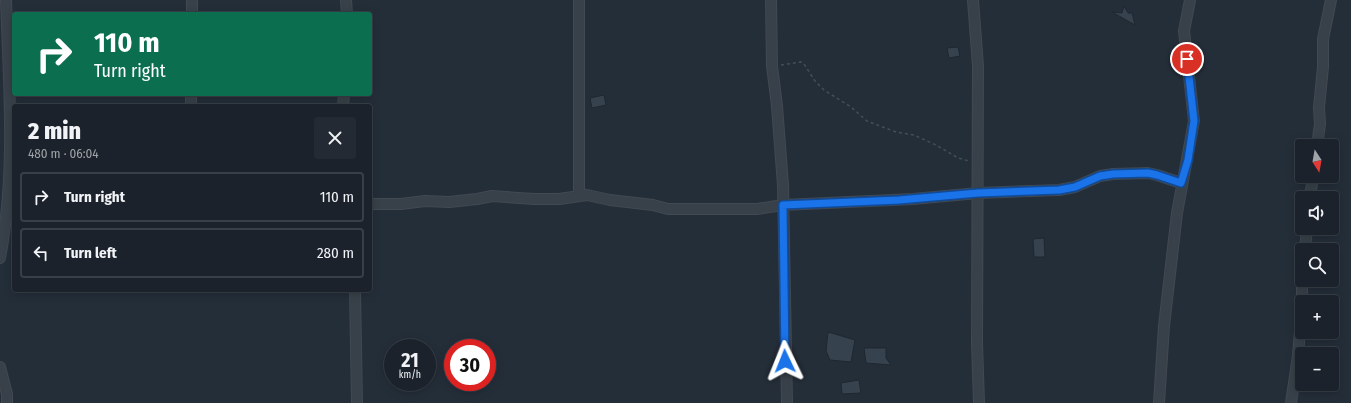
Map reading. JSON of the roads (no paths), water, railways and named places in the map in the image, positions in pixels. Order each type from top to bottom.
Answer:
[{"type":"street","points":[[0,258],[11,201],[6,0]]},
{"type":"street","points":[[192,0],[192,12]]},
{"type":"street","points":[[346,0],[347,12]]},
{"type":"street","points":[[579,0],[579,195]]},
{"type":"street","points":[[771,0],[772,66],[777,106],[783,205],[787,403]]},
{"type":"street","points":[[973,0],[978,66],[979,163],[977,343],[979,403]]},
{"type":"street","points":[[1159,403],[1164,326],[1181,183],[1188,160],[1194,121],[1184,31],[1190,0]]},
{"type":"street","points":[[1319,139],[1319,107],[1323,67],[1323,39],[1331,0]]},
{"type":"street","points":[[372,204],[401,204],[425,201],[449,202],[492,196],[559,199],[579,195],[588,195],[610,200],[653,205],[668,209],[757,209],[783,205],[913,199],[978,193],[1059,190],[1075,187],[1100,176],[1113,174],[1148,173],[1181,183]]},
{"type":"street","points":[[355,292],[357,403]]},
{"type":"street","points":[[1291,403],[1299,339]]},
{"type":"street","points":[[0,367],[7,394],[7,403]]}]
